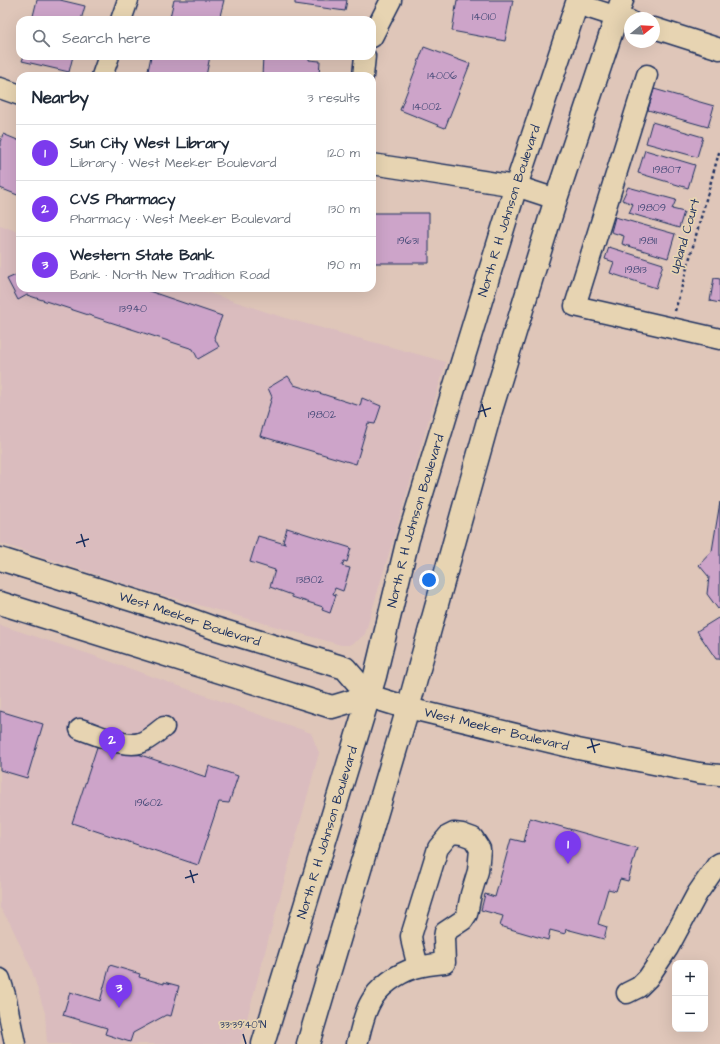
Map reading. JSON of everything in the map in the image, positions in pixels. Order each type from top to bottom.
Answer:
[{"type":"main road","name":"North R H Johnson Boulevard","points":[[263,1044],[369,696],[408,539],[516,186],[578,2]]},
{"type":"main road","points":[[308,1044],[408,708],[491,410],[556,199],[623,12]]},
{"type":"main road","name":"West Meeker Boulevard","points":[[0,559],[344,668],[369,696],[408,708]]},
{"type":"main road","points":[[0,603],[332,707],[369,696]]},
{"type":"street","points":[[122,16],[128,0]]},
{"type":"street","points":[[376,29],[391,0]]},
{"type":"street","points":[[578,2],[623,12]]},
{"type":"street","points":[[660,30],[720,49]]},
{"type":"street","points":[[103,72],[108,60]]},
{"type":"street","points":[[363,72],[364,60]]},
{"type":"street","points":[[647,75],[575,306],[720,339]]},
{"type":"street","points":[[0,88],[16,94]]},
{"type":"street","points":[[376,165],[516,186],[556,199]]},
{"type":"street","name":"West Meeker Boulevard","points":[[408,708],[578,749],[699,773],[720,775]]},
{"type":"street","points":[[80,729],[123,743],[131,744],[145,741],[164,727]]},
{"type":"street","points":[[357,1044],[367,1008],[380,989],[404,973],[418,967],[445,963],[445,932],[464,920],[467,914],[478,871],[480,849],[473,838],[454,833],[448,836],[438,848],[411,936],[418,967]]},
{"type":"street","points":[[627,993],[639,987],[648,978],[668,948],[697,894],[717,865],[720,863]]},
{"type":"street","points":[[0,979],[5,995],[15,1044]]},
{"type":"path","name":"Upland Court","points":[[670,328],[720,149]]},
{"type":"shaded area","points":[[0,225],[16,231],[16,292],[206,292],[285,318],[446,362],[365,634],[357,641],[349,645],[341,645],[135,587],[0,543]]},
{"type":"shaded area","points":[[0,625],[89,654],[311,733],[319,753],[240,1044],[47,1044],[45,1013],[31,968],[10,923],[0,908]]},
{"type":"building","points":[[37,0],[60,0],[85,6],[82,16],[33,16]]},
{"type":"building","points":[[174,0],[224,0],[220,16],[170,16]]},
{"type":"building","points":[[295,0],[347,0],[345,11],[295,4]]},
{"type":"building","points":[[457,0],[513,0],[505,41],[452,31]]},
{"type":"building","points":[[424,47],[470,64],[445,128],[400,110]]},
{"type":"building","points":[[22,60],[72,60],[69,72]]},
{"type":"building","points":[[150,60],[209,60],[207,72],[148,72]]},
{"type":"building","points":[[263,60],[320,61],[319,72],[262,72]]},
{"type":"building","points":[[654,89],[714,106],[708,127],[648,110]]},
{"type":"building","points":[[652,122],[703,137],[697,157],[646,143]]},
{"type":"building","points":[[3,134],[16,139],[16,194],[0,188],[0,142]]},
{"type":"building","points":[[645,150],[695,165],[688,188],[638,173]]},
{"type":"building","points":[[628,187],[676,200],[672,209],[684,212],[679,228],[629,213],[633,204],[622,200]]},
{"type":"building","points":[[376,213],[429,213],[429,263],[376,263]]},
{"type":"building","points":[[615,217],[675,234],[668,258],[622,244],[624,236],[611,232]]},
{"type":"building","points":[[609,247],[663,264],[656,288],[610,273],[614,262],[605,259]]},
{"type":"building","points":[[16,275],[16,292],[152,292],[222,316],[214,337],[219,347],[198,359],[193,349],[27,295],[18,300],[7,279]]},
{"type":"building","points":[[714,278],[720,279],[720,303],[710,301]]},
{"type":"building","points":[[288,376],[294,385],[360,406],[362,398],[381,406],[375,424],[368,423],[356,464],[260,436],[272,397],[268,388]]},
{"type":"building","points":[[720,502],[720,607],[718,609],[707,594],[709,577],[699,565],[712,551]]},
{"type":"building","points":[[287,528],[351,548],[347,562],[344,561],[342,566],[350,568],[343,591],[335,588],[333,594],[336,595],[330,613],[322,610],[323,607],[292,597],[292,595],[270,587],[275,570],[250,562],[258,536],[285,544],[283,542]]},
{"type":"building","points":[[718,618],[720,620],[720,659],[716,659],[697,631]]},
{"type":"building","points":[[0,711],[43,724],[27,778],[0,770]]},
{"type":"building","points":[[99,741],[206,777],[209,766],[238,776],[229,803],[219,802],[198,865],[72,823]]},
{"type":"building","points":[[530,818],[637,848],[628,881],[620,879],[616,891],[608,889],[598,924],[607,927],[604,939],[566,929],[565,934],[550,930],[548,940],[500,926],[503,916],[481,910],[485,894],[495,897],[511,839],[524,842]]},
{"type":"building","points":[[110,965],[140,974],[139,977],[164,984],[164,982],[179,986],[171,1016],[166,1015],[133,1033],[130,1042],[105,1034],[107,1028],[63,1015],[70,992],[100,1001]]},
{"type":"place","name":"CVS Pharmacy","points":[[112,760]]},
{"type":"place","name":"Sun City West Library","points":[[568,864]]},
{"type":"place","name":"Western State Bank","points":[[119,1008]]}]
